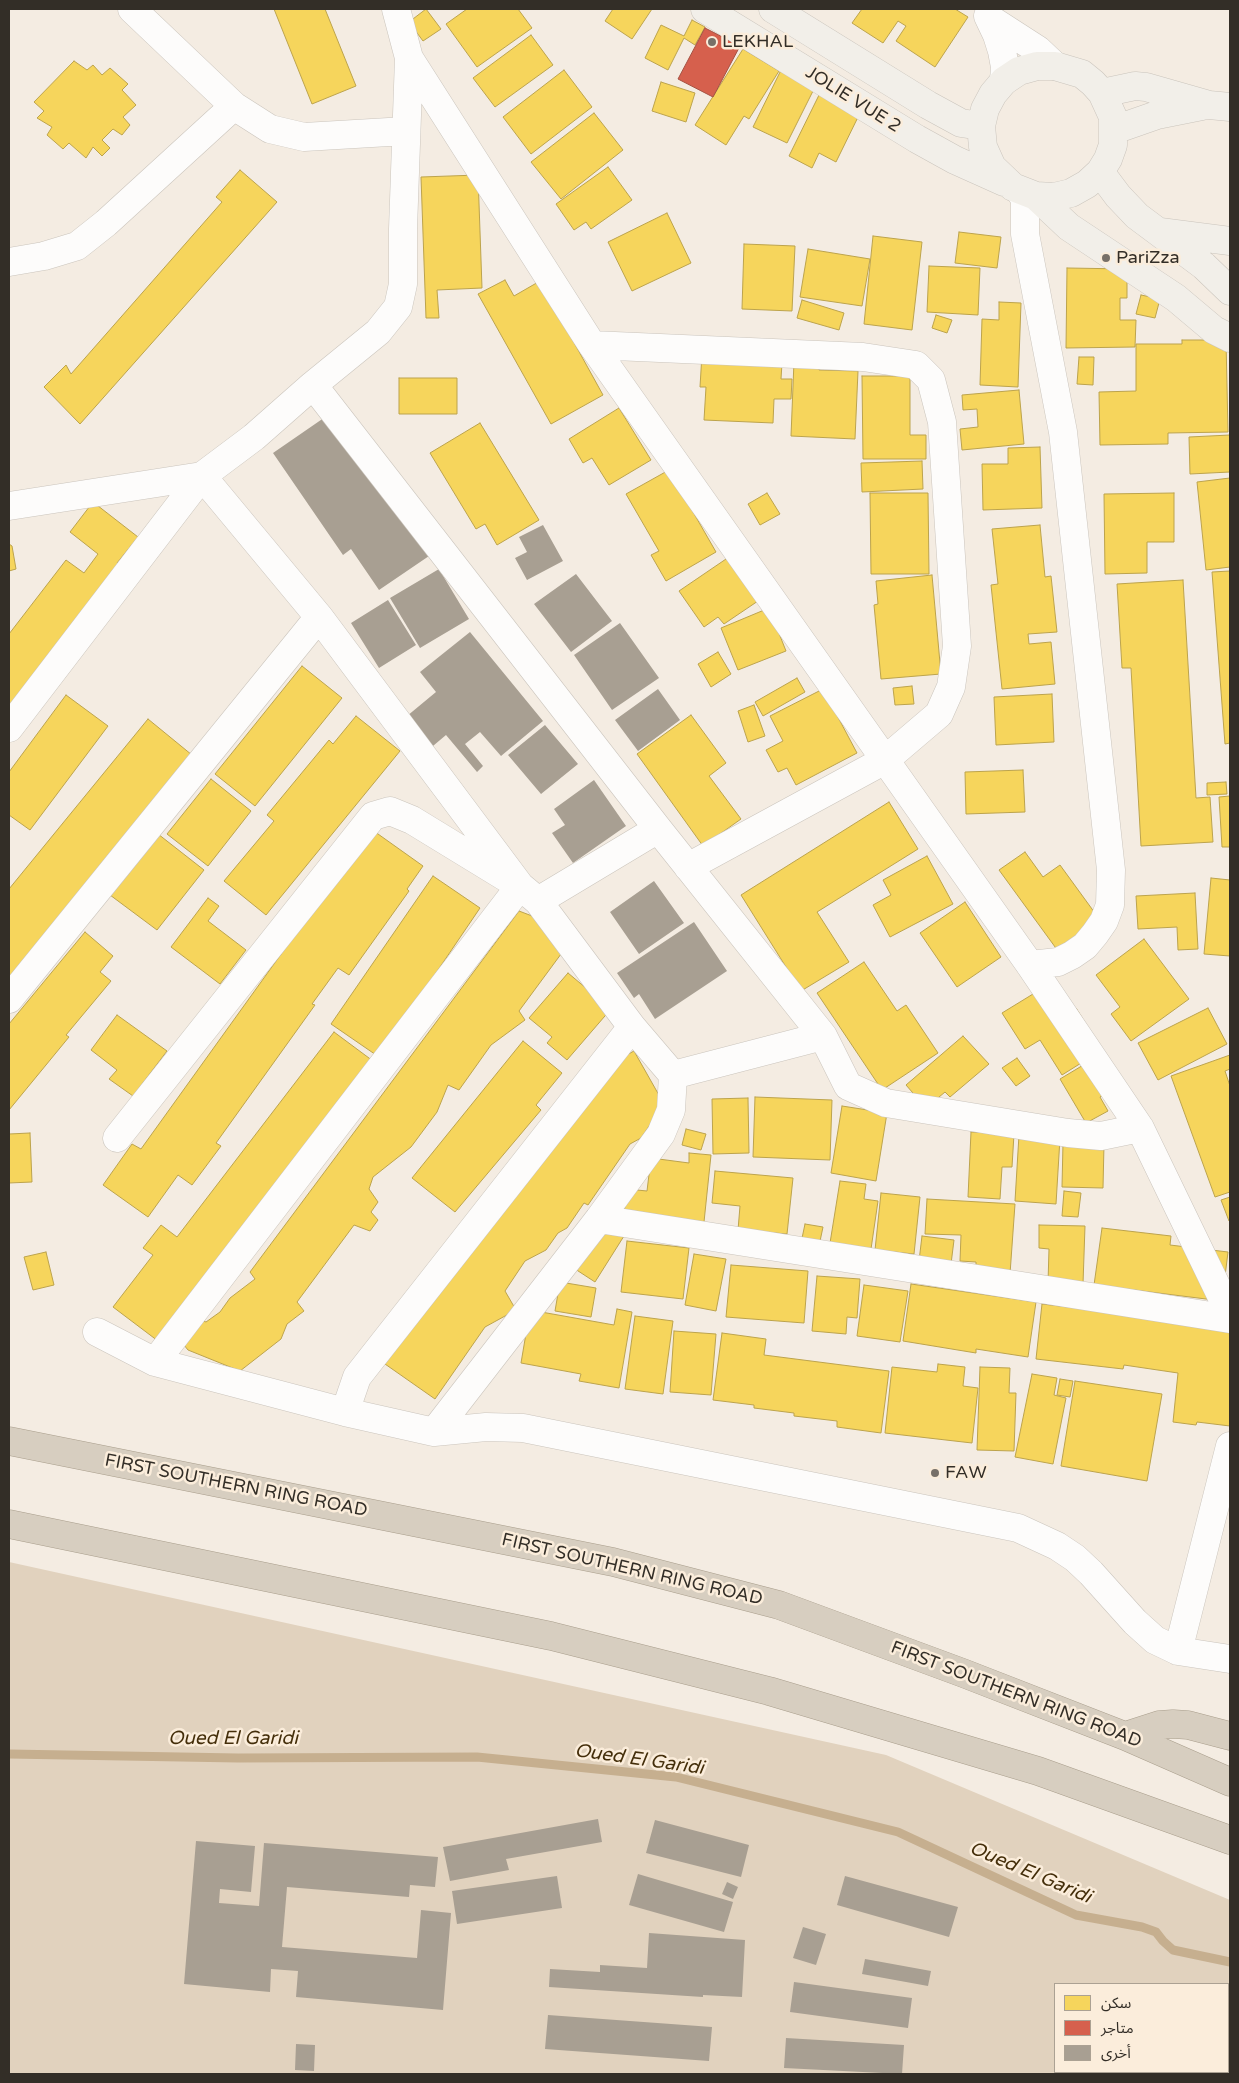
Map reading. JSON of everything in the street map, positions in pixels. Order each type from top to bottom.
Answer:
[{"type":"highway","name":"FIRST SOUTHERN RING ROAD","points":[[9,1441],[613,1562],[779,1605],[963,1673],[1125,1736],[1230,1782]]},
{"type":"highway","points":[[9,1524],[551,1636],[769,1691],[1038,1771],[1230,1840]]},
{"type":"highway","points":[[1125,1736],[1159,1725],[1173,1724],[1188,1725],[1230,1736]]},
{"type":"street","points":[[132,9],[234,106],[270,129],[304,137],[406,131]]},
{"type":"street","points":[[9,728],[202,476],[254,437],[313,385],[378,332],[398,307],[403,284],[409,58],[396,9]]},
{"type":"street","name":"JOLIE VUE 2","points":[[705,9],[917,139],[955,160],[1021,190]]},
{"type":"street","name":"JOLIE VUE 2","points":[[773,9],[928,105],[961,122],[982,126]]},
{"type":"street","points":[[987,14],[1002,50],[1005,67],[1004,81]]},
{"type":"street","points":[[987,14],[1038,50],[1055,66]]},
{"type":"street","points":[[409,58],[592,345],[1030,965],[1140,1128],[1230,1314]]},
{"type":"street","points":[[1021,190],[1054,197],[1071,192],[1087,184],[1100,172],[1108,159],[1113,145],[1113,117],[1102,93],[1082,74],[1068,68],[1037,66],[1020,72],[1004,81],[985,109],[982,126],[984,147],[992,167],[1021,190],[1069,226],[1131,270],[1176,298],[1214,330],[1230,338]]},
{"type":"street","points":[[1102,93],[1135,86],[1146,87],[1219,106]]},
{"type":"street","points":[[9,262],[44,256],[76,246],[106,223],[234,106]]},
{"type":"street","points":[[1114,130],[1164,113],[1219,106]]},
{"type":"street","points":[[1100,172],[1127,207],[1204,266],[1230,291]]},
{"type":"street","points":[[1021,190],[1024,199],[1025,234],[1063,432],[1112,870],[1110,905],[1104,921],[1085,946],[1058,962],[1030,965]]},
{"type":"street","points":[[1158,232],[1230,241]]},
{"type":"street","points":[[592,345],[863,357],[916,365],[931,380],[942,422],[957,646],[951,687],[939,714],[885,760],[688,867]]},
{"type":"street","points":[[313,385],[658,829],[823,1036],[848,1086],[886,1103],[1084,1135],[1101,1136],[1140,1128]]},
{"type":"street","points":[[9,506],[202,476]]},
{"type":"street","points":[[202,476],[319,617],[632,1027],[674,1074],[671,1110],[660,1134],[599,1219],[434,1432]]},
{"type":"street","points":[[9,999],[319,617]]},
{"type":"street","points":[[117,1138],[373,816],[390,810],[412,820],[529,893]]},
{"type":"street","points":[[155,1362],[529,893],[658,829]]},
{"type":"street","points":[[345,1412],[357,1377],[632,1027]]},
{"type":"street","points":[[674,1074],[823,1036]]},
{"type":"street","points":[[599,1219],[1230,1319]]},
{"type":"street","points":[[97,1332],[155,1362],[345,1412],[434,1432],[486,1427],[523,1428],[1018,1528],[1057,1546],[1075,1558],[1092,1573],[1144,1632],[1166,1646],[1178,1651],[1230,1659]]},
{"type":"street","points":[[1178,1651],[1230,1446]]},
{"type":"shaded area","points":[[9,1562],[886,1755],[1230,1900],[1230,2074],[9,2074]]},
{"type":"building: سكن","points":[[274,9],[325,9],[356,86],[312,104]]},
{"type":"building: سكن","points":[[426,9],[441,29],[423,41],[409,22]]},
{"type":"building: سكن","points":[[467,9],[518,9],[532,28],[477,67],[446,24]]},
{"type":"building: سكن","points":[[613,9],[652,9],[632,39],[605,21]]},
{"type":"building: سكن","points":[[862,9],[955,9],[968,17],[935,67],[896,41],[906,26],[898,21],[883,43],[852,23]]},
{"type":"building: سكن","points":[[692,20],[705,27],[695,45],[684,38],[668,70],[645,58],[661,25],[684,36]]},
{"type":"building: سكن","points":[[531,35],[553,65],[495,107],[473,78]]},
{"type":"building: سكن","points":[[743,49],[779,71],[749,119],[744,116],[726,145],[695,125]]},
{"type":"building: سكن","points":[[74,61],[87,70],[93,65],[102,75],[110,68],[128,84],[122,90],[136,105],[123,117],[130,125],[122,135],[113,129],[102,140],[110,148],[102,156],[93,147],[86,158],[69,143],[63,149],[47,135],[52,127],[37,118],[44,111],[34,102]]},
{"type":"building: سكن","points":[[783,66],[817,83],[787,143],[753,127]]},
{"type":"building: سكن","points":[[564,70],[592,107],[531,154],[503,117]]},
{"type":"building: سكن","points":[[661,82],[695,93],[686,122],[652,111]]},
{"type":"building: سكن","points":[[821,91],[861,111],[836,162],[819,153],[812,168],[789,156]]},
{"type":"building: سكن","points":[[594,113],[623,150],[561,199],[531,162]]},
{"type":"building: سكن","points":[[608,167],[632,200],[591,229],[586,222],[574,230],[556,204]]},
{"type":"building: سكن","points":[[240,170],[277,202],[80,424],[44,387],[66,365],[71,374],[222,202],[216,197]]},
{"type":"building: سكن","points":[[478,175],[482,288],[437,290],[439,318],[426,318],[421,177]]},
{"type":"building: سكن","points":[[667,213],[691,263],[632,291],[608,242]]},
{"type":"building: سكن","points":[[959,232],[1001,237],[997,268],[955,263]]},
{"type":"building: سكن","points":[[873,236],[922,242],[912,330],[864,324]]},
{"type":"building: سكن","points":[[744,244],[795,246],[792,311],[742,309]]},
{"type":"building: سكن","points":[[808,249],[870,259],[862,306],[800,297]]},
{"type":"building: سكن","points":[[929,266],[980,268],[978,315],[927,312]]},
{"type":"building: سكن","points":[[1067,268],[1127,269],[1127,298],[1120,298],[1120,320],[1136,320],[1135,347],[1066,348]]},
{"type":"building: سكن","points":[[505,280],[514,296],[540,281],[603,395],[551,424],[478,294]]},
{"type":"building: سكن","points":[[1141,295],[1160,299],[1155,318],[1136,314]]},
{"type":"building: سكن","points":[[802,300],[844,313],[839,330],[797,318]]},
{"type":"building: سكن","points":[[999,302],[1021,303],[1018,387],[980,385],[982,319],[999,320]]},
{"type":"building: سكن","points":[[936,315],[952,320],[947,333],[932,328]]},
{"type":"building: سكن","points":[[1182,340],[1226,340],[1228,432],[1168,433],[1168,444],[1100,445],[1099,392],[1136,391],[1136,344],[1182,344]]},
{"type":"building: سكن","points":[[702,354],[782,363],[781,379],[792,379],[791,399],[774,399],[773,423],[704,420],[706,387],[700,387]]},
{"type":"building: سكن","points":[[1079,357],[1094,357],[1093,385],[1077,384]]},
{"type":"building: سكن","points":[[794,361],[820,362],[819,370],[858,371],[855,439],[791,436]]},
{"type":"building: سكن","points":[[862,376],[910,376],[910,435],[926,435],[926,459],[863,459]]},
{"type":"building: سكن","points":[[399,378],[457,378],[457,414],[399,414]]},
{"type":"building: سكن","points":[[1019,390],[1024,444],[962,450],[960,429],[978,427],[977,409],[963,410],[962,395]]},
{"type":"building: سكن","points":[[619,408],[651,460],[609,485],[592,458],[583,463],[569,439]]},
{"type":"building: سكن","points":[[480,423],[539,520],[497,545],[485,524],[476,529],[430,453]]},
{"type":"building: سكن","points":[[1230,435],[1230,472],[1190,474],[1189,437]]},
{"type":"building: سكن","points":[[1040,447],[1042,508],[983,510],[982,464],[1008,464],[1008,448]]},
{"type":"building: سكن","points":[[922,461],[923,489],[862,492],[861,463]]},
{"type":"building: سكن","points":[[669,470],[716,552],[666,581],[651,555],[659,551],[626,494]]},
{"type":"building: سكن","points":[[1230,478],[1230,567],[1206,570],[1197,482]]},
{"type":"building: سكن","points":[[767,493],[780,514],[760,525],[748,504]]},
{"type":"building: سكن","points":[[870,493],[928,493],[929,574],[871,574]]},
{"type":"building: سكن","points":[[1174,493],[1174,542],[1147,542],[1147,573],[1105,574],[1104,494]]},
{"type":"building: سكن","points":[[93,502],[138,537],[117,563],[124,568],[9,718],[9,634],[66,560],[84,573],[98,554],[70,532]]},
{"type":"building: سكن","points":[[1040,525],[1045,577],[1051,576],[1057,632],[1028,634],[1029,644],[1051,642],[1055,684],[1002,689],[991,585],[998,584],[992,529]]},
{"type":"building: سكن","points":[[9,544],[12,546],[16,569],[9,571]]},
{"type":"building: سكن","points":[[729,557],[758,601],[724,624],[718,617],[704,627],[679,591]]},
{"type":"building: سكن","points":[[1230,571],[1230,743],[1225,744],[1212,572]]},
{"type":"building: سكن","points":[[932,575],[941,674],[881,679],[874,605],[878,604],[876,581]]},
{"type":"building: سكن","points":[[1183,580],[1196,798],[1210,797],[1213,842],[1141,846],[1131,668],[1122,668],[1117,584]]},
{"type":"building: سكن","points":[[769,608],[786,651],[738,670],[721,628]]},
{"type":"building: سكن","points":[[718,652],[731,674],[711,687],[698,664]]},
{"type":"building: سكن","points":[[302,666],[342,698],[255,806],[215,774]]},
{"type":"building: سكن","points":[[797,678],[805,692],[763,716],[755,702]]},
{"type":"building: سكن","points":[[912,686],[914,704],[895,705],[893,688]]},
{"type":"building: سكن","points":[[823,689],[857,753],[796,785],[787,768],[778,772],[766,750],[783,741],[770,716]]},
{"type":"building: سكن","points":[[1052,694],[1054,742],[996,745],[994,697]]},
{"type":"building: سكن","points":[[66,695],[108,726],[30,830],[9,815],[9,772]]},
{"type":"building: سكن","points":[[754,705],[765,736],[748,742],[738,711]]},
{"type":"building: سكن","points":[[691,715],[726,763],[709,776],[741,819],[703,846],[637,754]]},
{"type":"building: سكن","points":[[356,716],[400,751],[266,915],[224,881],[274,821],[267,815],[329,740],[333,744]]},
{"type":"building: سكن","points":[[148,719],[192,755],[9,977],[9,889]]},
{"type":"building: سكن","points":[[1023,770],[1025,812],[966,814],[965,772]]},
{"type":"building: سكن","points":[[211,779],[251,811],[208,866],[167,834]]},
{"type":"building: سكن","points":[[1226,782],[1227,794],[1207,795],[1207,783]]},
{"type":"building: سكن","points":[[1230,796],[1230,847],[1222,847],[1219,797]]},
{"type":"building: سكن","points":[[889,802],[918,849],[817,912],[849,962],[801,991],[741,895]]},
{"type":"building: سكن","points":[[371,829],[423,866],[407,889],[409,891],[349,975],[338,968],[312,1004],[315,1005],[216,1143],[221,1146],[192,1185],[178,1175],[148,1217],[103,1185],[132,1144],[141,1149]]},
{"type":"building: سكن","points":[[158,834],[204,870],[157,930],[110,895]]},
{"type":"building: سكن","points":[[1025,852],[1043,877],[1060,865],[1100,920],[1058,951],[999,870]]},
{"type":"building: سكن","points":[[927,856],[953,904],[890,937],[873,905],[891,895],[883,880]]},
{"type":"building: سكن","points":[[433,876],[480,908],[379,1057],[331,1024]]},
{"type":"building: سكن","points":[[1211,878],[1230,880],[1230,956],[1204,954]]},
{"type":"building: سكن","points":[[1195,893],[1198,949],[1178,950],[1177,927],[1138,929],[1136,896]]},
{"type":"building: سكن","points":[[208,898],[219,906],[208,921],[246,950],[220,984],[171,947]]},
{"type":"building: سكن","points":[[965,902],[1001,957],[957,987],[920,933]]},
{"type":"building: سكن","points":[[519,911],[540,919],[564,950],[519,1011],[525,1020],[491,1045],[459,1090],[448,1085],[437,1112],[411,1147],[373,1177],[369,1189],[378,1202],[371,1212],[378,1220],[370,1231],[354,1225],[297,1302],[304,1311],[287,1324],[281,1339],[240,1371],[188,1350],[180,1340],[196,1318],[206,1322],[220,1312],[230,1298],[255,1279],[250,1272]]},
{"type":"building: سكن","points":[[85,932],[113,956],[100,972],[111,981],[66,1035],[69,1037],[9,1110],[9,1024]]},
{"type":"building: سكن","points":[[1144,939],[1189,999],[1131,1041],[1111,1014],[1120,1007],[1096,975]]},
{"type":"building: سكن","points":[[864,962],[897,1011],[906,1005],[938,1053],[882,1090],[817,993]]},
{"type":"building: سكن","points":[[568,973],[611,1009],[567,1060],[547,1043],[552,1037],[529,1018]]},
{"type":"building: سكن","points":[[1051,983],[1070,1013],[1076,1008],[1102,1050],[1062,1075],[1040,1040],[1025,1049],[1002,1013]]},
{"type":"building: سكن","points":[[1208,1008],[1227,1044],[1158,1080],[1138,1043]]},
{"type":"building: سكن","points":[[117,1015],[167,1051],[133,1096],[109,1079],[117,1070],[91,1050]]},
{"type":"building: سكن","points":[[334,1032],[373,1061],[158,1341],[113,1307],[153,1255],[143,1248],[161,1225],[177,1237]]},
{"type":"building: سكن","points":[[963,1036],[989,1064],[950,1097],[945,1092],[926,1108],[906,1085]]},
{"type":"building: سكن","points":[[523,1041],[562,1073],[536,1105],[541,1110],[455,1212],[412,1178]]},
{"type":"building: سكن","points":[[634,1051],[664,1104],[641,1138],[630,1144],[588,1205],[584,1203],[567,1228],[558,1233],[546,1250],[525,1261],[505,1291],[516,1310],[485,1327],[435,1399],[385,1364],[453,1268],[501,1208],[514,1200],[512,1196],[616,1061]]},
{"type":"building: سكن","points":[[1230,1055],[1230,1069],[1225,1071],[1230,1086],[1230,1192],[1215,1197],[1171,1076]]},
{"type":"building: سكن","points":[[1017,1058],[1030,1076],[1016,1086],[1002,1068]]},
{"type":"building: سكن","points":[[1085,1064],[1122,1084],[1100,1097],[1108,1111],[1086,1123],[1060,1079]]},
{"type":"building: سكن","points":[[755,1097],[832,1100],[830,1160],[753,1157]]},
{"type":"building: سكن","points":[[748,1098],[749,1153],[713,1154],[712,1099]]},
{"type":"building: سكن","points":[[842,1106],[887,1113],[876,1181],[831,1173]]},
{"type":"building: سكن","points":[[686,1129],[706,1134],[701,1150],[682,1145]]},
{"type":"building: سكن","points":[[971,1132],[1014,1134],[1012,1167],[1002,1167],[1000,1199],[968,1197]]},
{"type":"building: سكن","points":[[30,1133],[32,1182],[9,1183],[9,1134]]},
{"type":"building: سكن","points":[[1019,1135],[1060,1138],[1056,1204],[1015,1201]]},
{"type":"building: سكن","points":[[1063,1143],[1104,1144],[1103,1188],[1062,1187]]},
{"type":"building: سكن","points":[[689,1153],[711,1155],[704,1222],[624,1213],[627,1189],[647,1191],[651,1158],[689,1163]]},
{"type":"building: سكن","points":[[715,1171],[793,1178],[787,1234],[738,1230],[740,1206],[712,1203]]},
{"type":"building: سكن","points":[[840,1181],[866,1184],[864,1199],[878,1201],[871,1249],[830,1243]]},
{"type":"building: سكن","points":[[1064,1191],[1081,1193],[1078,1217],[1062,1216]]},
{"type":"building: سكن","points":[[881,1193],[920,1197],[914,1254],[875,1250]]},
{"type":"building: سكن","points":[[1230,1197],[1230,1220],[1229,1221],[1221,1200]]},
{"type":"building: سكن","points":[[927,1199],[1015,1204],[1010,1274],[976,1272],[976,1262],[960,1261],[961,1235],[925,1234]]},
{"type":"building: سكن","points":[[601,1221],[624,1236],[595,1282],[572,1267]]},
{"type":"building: سكن","points":[[805,1224],[823,1227],[819,1246],[801,1243]]},
{"type":"building: سكن","points":[[1039,1225],[1085,1226],[1083,1284],[1048,1283],[1049,1249],[1039,1248]]},
{"type":"building: سكن","points":[[1102,1228],[1171,1236],[1170,1245],[1228,1252],[1222,1301],[1094,1285]]},
{"type":"building: سكن","points":[[922,1236],[954,1240],[951,1264],[919,1261]]},
{"type":"building: سكن","points":[[627,1241],[689,1248],[683,1299],[621,1292]]},
{"type":"building: سكن","points":[[46,1252],[54,1285],[33,1290],[24,1257]]},
{"type":"building: سكن","points":[[694,1254],[726,1259],[716,1311],[685,1305]]},
{"type":"building: سكن","points":[[731,1265],[808,1271],[804,1323],[726,1317]]},
{"type":"building: سكن","points":[[817,1276],[860,1279],[857,1318],[847,1317],[846,1334],[812,1331]]},
{"type":"building: سكن","points":[[560,1282],[596,1288],[591,1317],[555,1311]]},
{"type":"building: سكن","points":[[911,1284],[1036,1302],[1028,1357],[976,1349],[976,1353],[903,1341]]},
{"type":"building: سكن","points":[[864,1285],[908,1291],[900,1342],[857,1336]]},
{"type":"building: سكن","points":[[1042,1304],[1175,1319],[1230,1330],[1230,1426],[1197,1422],[1196,1425],[1173,1422],[1178,1373],[1124,1365],[1123,1369],[1036,1359]]},
{"type":"building: سكن","points":[[617,1309],[632,1312],[619,1388],[579,1381],[581,1374],[521,1363],[530,1310],[614,1325]]},
{"type":"building: سكن","points":[[635,1316],[673,1321],[663,1394],[625,1389]]},
{"type":"building: سكن","points":[[674,1331],[716,1334],[711,1395],[670,1392]]},
{"type":"building: سكن","points":[[722,1333],[766,1339],[764,1355],[889,1371],[881,1433],[837,1427],[837,1421],[794,1416],[794,1413],[754,1408],[754,1405],[713,1400]]},
{"type":"building: سكن","points":[[938,1364],[965,1367],[963,1386],[978,1388],[972,1443],[885,1433],[892,1367],[937,1372]]},
{"type":"building: سكن","points":[[980,1367],[1010,1368],[1009,1393],[1016,1393],[1014,1451],[977,1450]]},
{"type":"building: سكن","points":[[1032,1374],[1057,1378],[1054,1395],[1066,1398],[1053,1464],[1015,1457]]},
{"type":"building: سكن","points":[[1060,1379],[1073,1381],[1070,1397],[1057,1395]]},
{"type":"building: سكن","points":[[1075,1381],[1162,1394],[1147,1481],[1061,1466]]},
{"type":"building: متاجر","points":[[705,28],[740,46],[713,97],[678,79]]},
{"type":"building: أخرى","points":[[331,413],[429,556],[379,590],[351,549],[343,555],[273,453]]},
{"type":"building: أخرى","points":[[543,525],[563,561],[527,580],[515,558],[527,552],[519,537]]},
{"type":"building: أخرى","points":[[439,569],[469,619],[420,648],[390,598]]},
{"type":"building: أخرى","points":[[576,574],[612,621],[571,652],[534,604]]},
{"type":"building: أخرى","points":[[388,600],[416,645],[379,668],[351,623]]},
{"type":"building: أخرى","points":[[620,623],[659,678],[612,710],[574,655]]},
{"type":"building: أخرى","points":[[470,632],[543,721],[501,756],[480,732],[465,744],[483,766],[477,772],[446,735],[427,751],[401,721],[436,692],[420,672]]},
{"type":"building: أخرى","points":[[658,689],[680,720],[638,751],[615,720]]},
{"type":"building: أخرى","points":[[545,725],[578,764],[541,794],[508,755]]},
{"type":"building: أخرى","points":[[594,780],[626,826],[573,863],[552,833],[565,825],[554,809]]},
{"type":"building: أخرى","points":[[654,881],[684,923],[639,954],[610,912]]},
{"type":"building: أخرى","points":[[694,922],[727,971],[655,1019],[639,994],[634,998],[617,973]]},
{"type":"building: أخرى","points":[[598,1819],[602,1842],[506,1859],[509,1870],[450,1881],[443,1847]]},
{"type":"building: أخرى","points":[[655,1820],[749,1845],[741,1877],[646,1853]]},
{"type":"building: أخرى","points":[[196,1841],[255,1846],[251,1892],[220,1889],[219,1903],[259,1906],[264,1843],[438,1857],[435,1887],[410,1885],[409,1897],[287,1887],[282,1947],[417,1958],[421,1910],[451,1913],[443,2010],[296,1997],[298,1971],[271,1969],[270,1992],[184,1984]]},
{"type":"building: أخرى","points":[[638,1874],[733,1902],[724,1932],[629,1905]]},
{"type":"building: أخرى","points":[[557,1876],[562,1908],[457,1924],[452,1891]]},
{"type":"building: أخرى","points":[[845,1876],[958,1907],[949,1937],[837,1905]]},
{"type":"building: أخرى","points":[[727,1882],[738,1887],[733,1899],[722,1894]]},
{"type":"building: أخرى","points":[[803,1927],[826,1934],[816,1965],[793,1958]]},
{"type":"building: أخرى","points":[[649,1933],[745,1940],[742,1997],[703,1995],[703,1997],[549,1987],[550,1969],[600,1972],[600,1965],[647,1968]]},
{"type":"building: أخرى","points":[[865,1959],[931,1971],[928,1986],[862,1974]]},
{"type":"building: أخرى","points":[[794,1982],[912,1998],[908,2028],[790,2012]]},
{"type":"building: أخرى","points":[[548,2015],[712,2027],[709,2061],[545,2049]]},
{"type":"building: أخرى","points":[[786,2038],[904,2045],[902,2074],[784,2068]]},
{"type":"building: أخرى","points":[[296,2044],[315,2045],[314,2071],[295,2070]]},
{"type":"waterway","name":"Oued El Garidi","points":[[9,1754],[238,1758],[477,1757],[676,1777],[898,1832],[1076,1915],[1142,1927],[1156,1932],[1173,1950],[1230,1962]]},
{"type":"place","name":"LEKHAL","points":[[712,42]]},
{"type":"place","name":"PariZza","points":[[1106,258]]},
{"type":"place","name":"FAW","points":[[935,1473]]}]
